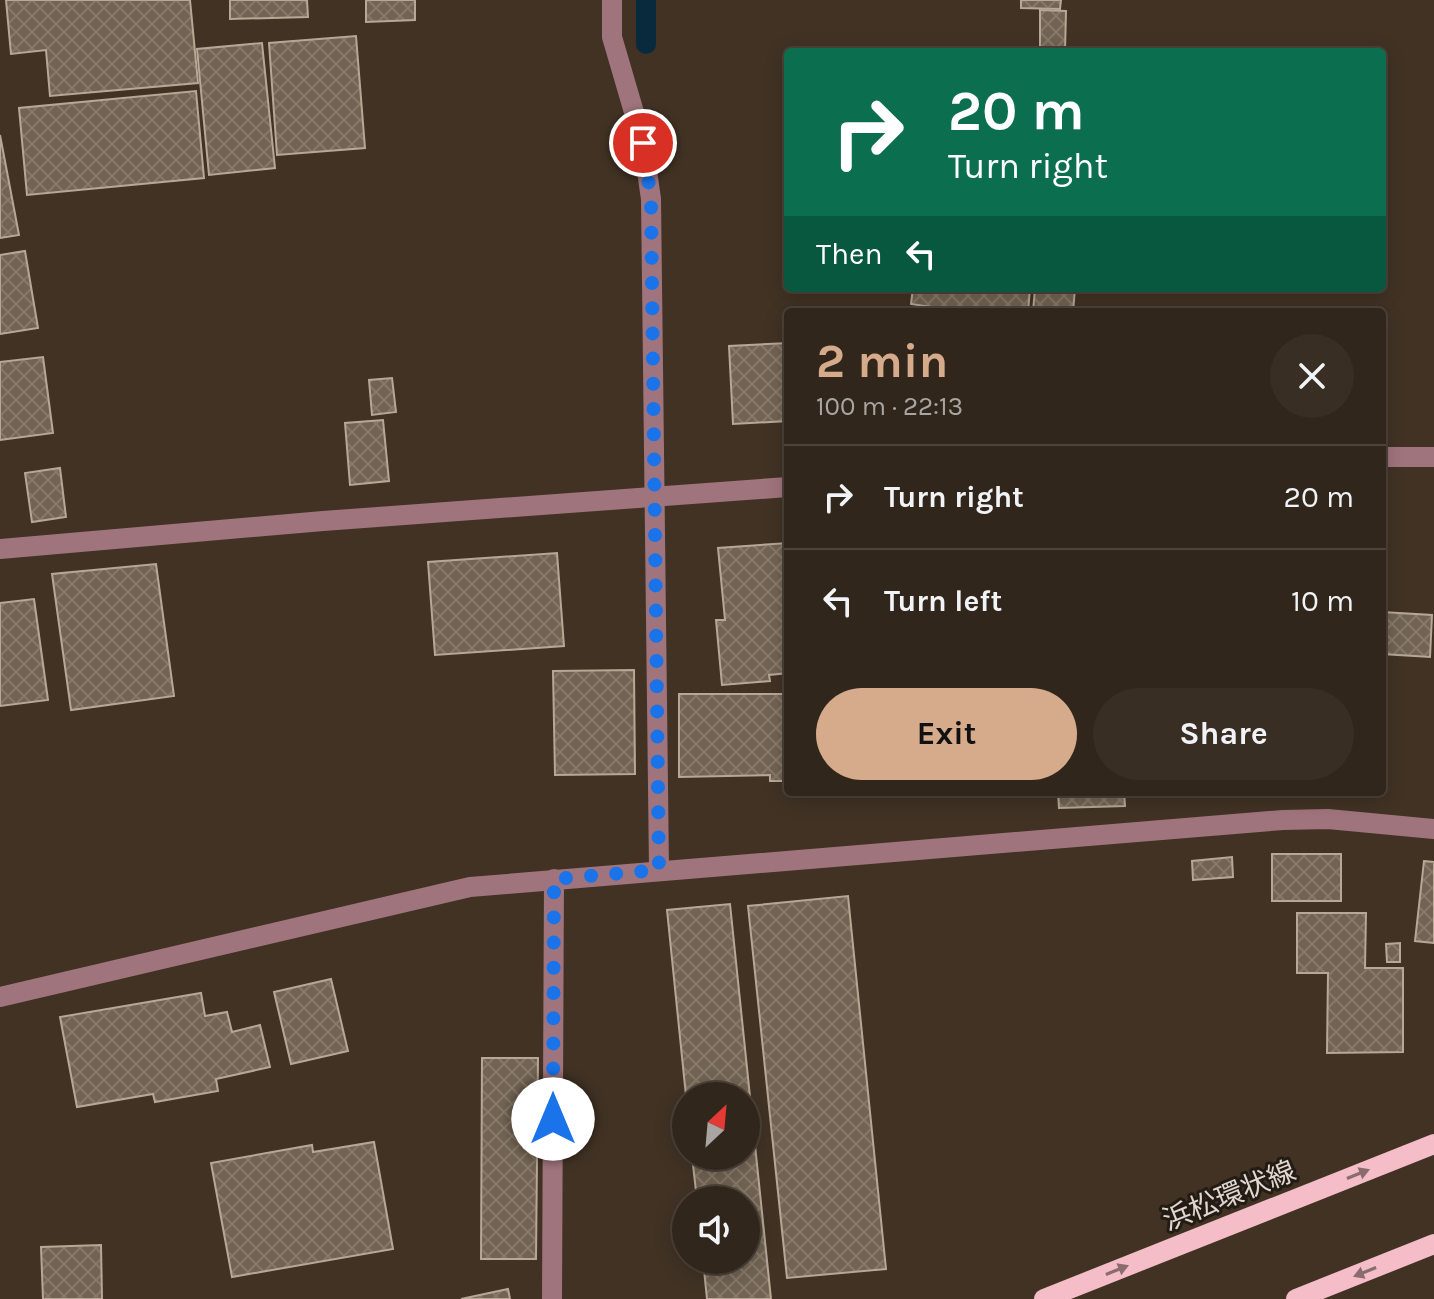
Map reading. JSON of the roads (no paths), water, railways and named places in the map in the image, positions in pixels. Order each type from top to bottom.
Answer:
[{"type":"main road","name":"浜松環状線","points":[[1044,1299],[1434,1144]]},
{"type":"main road","points":[[1296,1299],[1434,1244]]},
{"type":"street","points":[[612,0],[612,37],[649,172],[659,870]]},
{"type":"street","points":[[1386,457],[1434,457]]},
{"type":"street","points":[[0,549],[784,487]]},
{"type":"street","points":[[0,997],[470,887],[1283,820],[1328,819],[1434,829]]},
{"type":"street","points":[[552,1299],[554,879]]},
{"type":"waterway","points":[[646,0],[646,44]]}]
